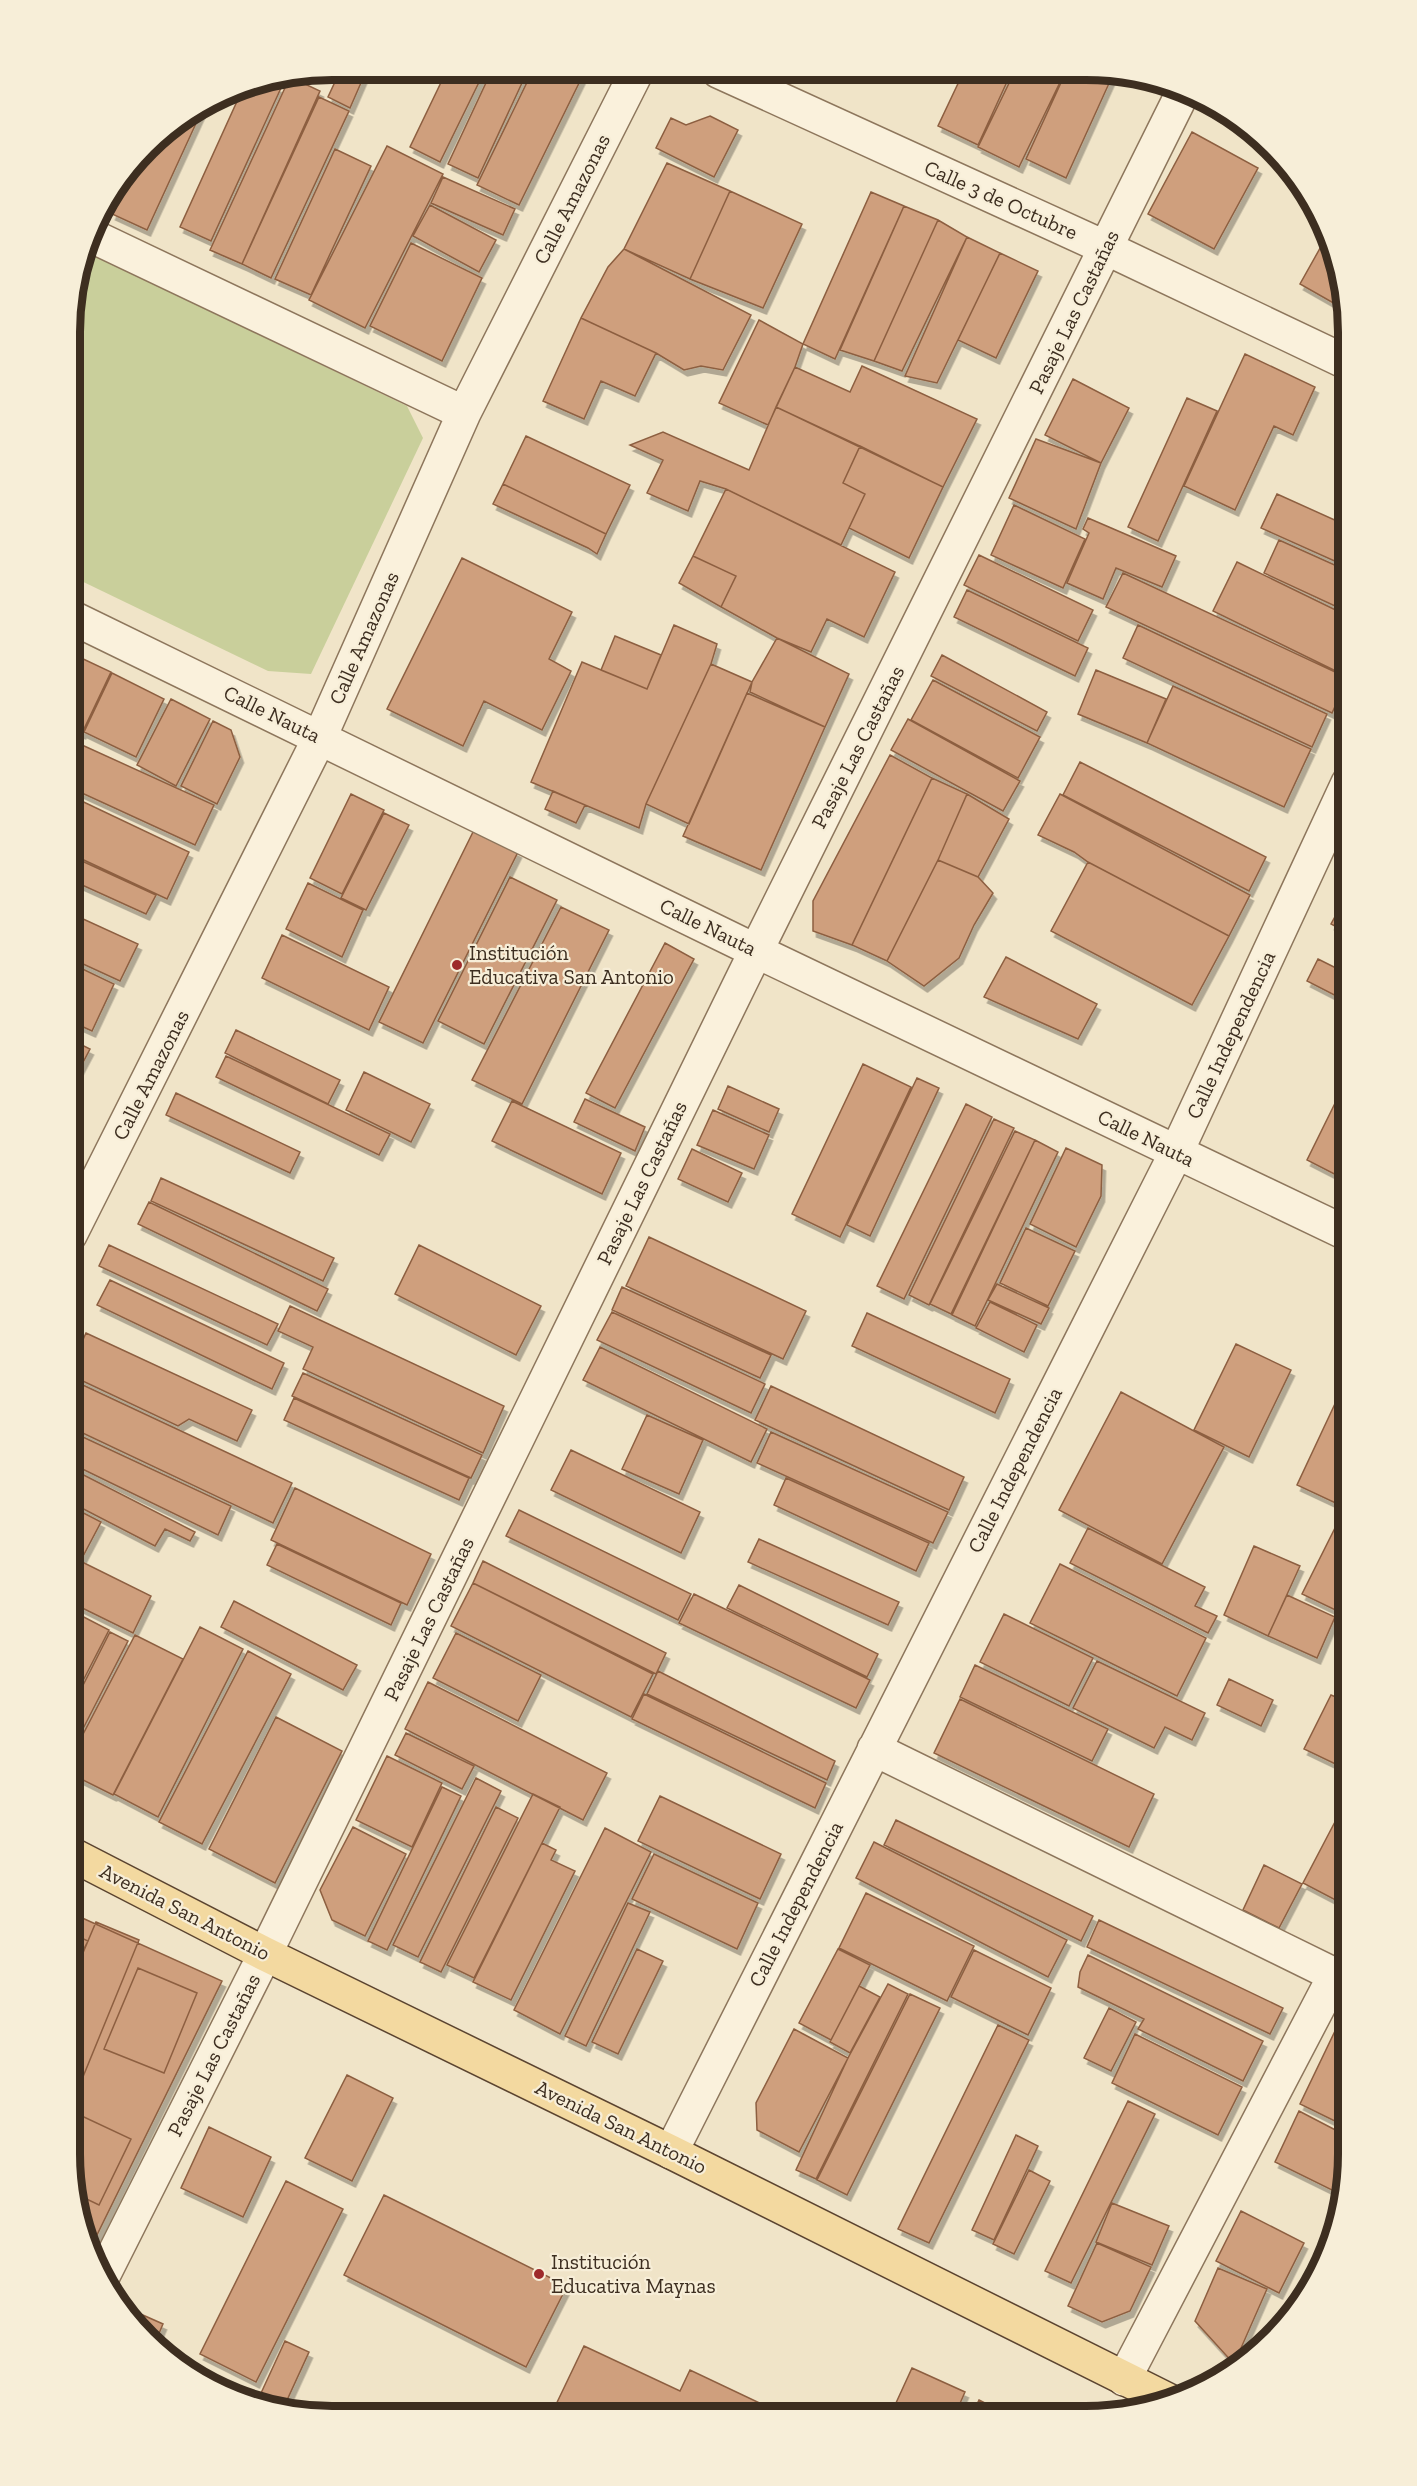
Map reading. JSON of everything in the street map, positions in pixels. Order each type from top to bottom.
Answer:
[{"type":"main road","name":"Avenida San Antonio","points":[[80,1859],[265,1954],[671,2152],[1159,2396]]},
{"type":"street","name":"Calle Amazonas","points":[[80,1215],[320,737],[464,413],[632,80]]},
{"type":"street","name":"Calle 3 de Octubre","points":[[738,80],[1107,248],[1338,358]]},
{"type":"street","name":"Pasaje Las Castañas","points":[[107,2269],[265,1954],[756,951],[1180,98]]},
{"type":"street","points":[[98,239],[464,413]]},
{"type":"street","name":"Calle Nauta","points":[[80,621],[756,951],[1338,1229]]},
{"type":"street","name":"Calle Independencia","points":[[671,2152],[1176,1153],[1338,805]]},
{"type":"street","points":[[874,1749],[1338,1977]]},
{"type":"street","points":[[1124,2379],[1338,1984]]},
{"type":"green space","points":[[92,254],[407,406],[423,438],[311,674],[268,671],[80,580],[80,315],[84,282]]},
{"type":"building","points":[[336,80],[362,80],[350,108],[328,97]]},
{"type":"building","points":[[442,80],[480,80],[440,162],[410,147]]},
{"type":"building","points":[[487,80],[523,80],[478,178],[448,164]]},
{"type":"building","points":[[528,80],[581,80],[519,205],[477,185]]},
{"type":"building","points":[[960,80],[1008,80],[978,145],[938,126]]},
{"type":"building","points":[[1011,80],[1061,80],[1019,167],[978,147]]},
{"type":"building","points":[[1062,80],[1110,81],[1066,178],[1026,159]]},
{"type":"building","points":[[300,82],[320,91],[242,264],[210,250],[287,83]]},
{"type":"building","points":[[275,86],[281,88],[211,241],[180,227],[239,97]]},
{"type":"building","points":[[319,97],[349,111],[271,278],[242,264]]},
{"type":"building","points":[[710,116],[738,130],[714,177],[656,148],[671,118],[686,125]]},
{"type":"building","points":[[199,117],[147,230],[112,214],[124,187],[142,165],[178,131]]},
{"type":"building","points":[[1192,132],[1258,168],[1214,249],[1148,214]]},
{"type":"building","points":[[387,146],[443,174],[365,328],[309,300]]},
{"type":"building","points":[[335,149],[371,166],[311,295],[275,279]]},
{"type":"building","points":[[667,163],[730,191],[690,279],[624,249]]},
{"type":"building","points":[[443,177],[515,209],[503,235],[431,203]]},
{"type":"building","points":[[730,191],[802,224],[763,308],[690,279]]},
{"type":"building","points":[[871,192],[904,206],[835,359],[803,344]]},
{"type":"building","points":[[430,205],[496,240],[479,272],[413,236]]},
{"type":"building","points":[[904,206],[938,220],[874,361],[840,350]]},
{"type":"building","points":[[938,220],[967,237],[902,371],[874,361]]},
{"type":"building","points":[[967,237],[1000,253],[937,383],[905,376]]},
{"type":"building","points":[[411,243],[482,278],[442,361],[370,326]]},
{"type":"building","points":[[1322,245],[1333,282],[1336,304],[1300,284]]},
{"type":"building","points":[[624,249],[751,315],[723,370],[701,366],[684,370],[656,353],[581,318],[608,267]]},
{"type":"building","points":[[1000,253],[1038,271],[996,358],[958,340]]},
{"type":"building","points":[[581,318],[656,353],[635,396],[601,381],[584,419],[543,401]]},
{"type":"building","points":[[759,320],[803,344],[768,425],[719,403]]},
{"type":"building","points":[[1245,354],[1315,387],[1293,435],[1274,426],[1235,510],[1184,486]]},
{"type":"building","points":[[862,366],[977,419],[943,487],[776,407],[795,367],[850,392]]},
{"type":"building","points":[[1073,379],[1129,408],[1101,463],[1045,435]]},
{"type":"building","points":[[1187,398],[1217,411],[1158,541],[1128,527]]},
{"type":"building","points":[[776,407],[860,446],[843,483],[865,494],[841,545],[726,489],[700,481],[688,511],[647,493],[663,460],[630,445],[663,432],[749,470]]},
{"type":"building","points":[[526,436],[630,485],[606,534],[503,484]]},
{"type":"building","points":[[1036,439],[1101,463],[1076,529],[1009,498]]},
{"type":"building","points":[[860,446],[943,487],[909,558],[849,528],[865,494],[843,483]]},
{"type":"building","points":[[503,484],[606,534],[597,554],[493,504]]},
{"type":"building","points":[[726,489],[895,572],[864,637],[827,619],[811,652],[777,638],[721,607],[736,576],[693,556]]},
{"type":"building","points":[[1277,494],[1338,521],[1338,563],[1261,528]]},
{"type":"building","points":[[1014,505],[1085,539],[1063,588],[991,555]]},
{"type":"building","points":[[1088,518],[1176,556],[1162,587],[1116,568],[1103,599],[1067,583],[1089,533],[1083,529]]},
{"type":"building","points":[[1279,540],[1338,567],[1338,607],[1264,573]]},
{"type":"building","points":[[979,555],[1093,610],[1078,641],[964,585]]},
{"type":"building","points":[[693,556],[736,576],[721,607],[679,583]]},
{"type":"building","points":[[462,558],[572,612],[549,659],[571,671],[542,730],[484,701],[463,746],[387,709]]},
{"type":"building","points":[[1237,562],[1338,611],[1338,672],[1213,611]]},
{"type":"building","points":[[1123,573],[1338,673],[1338,700],[1332,713],[1106,607]]},
{"type":"building","points":[[967,590],[1088,648],[1075,676],[954,617]]},
{"type":"building","points":[[674,625],[717,644],[711,664],[646,804],[639,828],[531,782],[582,662],[647,689]]},
{"type":"building","points":[[1138,625],[1327,714],[1312,747],[1123,658]]},
{"type":"building","points":[[615,636],[661,655],[647,689],[601,670]]},
{"type":"building","points":[[777,638],[849,674],[825,727],[750,692],[752,682]]},
{"type":"building","points":[[942,655],[1047,712],[1037,731],[931,676]]},
{"type":"building","points":[[80,657],[111,672],[82,733],[80,732]]},
{"type":"building","points":[[711,664],[752,682],[689,824],[646,804]]},
{"type":"building","points":[[1096,670],[1166,699],[1147,743],[1078,714]]},
{"type":"building","points":[[112,673],[164,699],[136,757],[84,732]]},
{"type":"building","points":[[933,680],[1040,737],[1018,778],[911,720]]},
{"type":"building","points":[[1173,686],[1311,749],[1284,807],[1147,743]]},
{"type":"building","points":[[747,693],[825,727],[761,870],[683,836]]},
{"type":"building","points":[[171,699],[210,719],[176,786],[137,765]]},
{"type":"building","points":[[908,719],[1020,781],[1003,811],[891,750]]},
{"type":"building","points":[[213,721],[231,730],[240,757],[217,804],[181,786]]},
{"type":"building","points":[[80,744],[214,805],[195,845],[80,792]]},
{"type":"building","points":[[890,755],[932,778],[852,945],[813,931],[813,901]]},
{"type":"building","points":[[1080,762],[1266,857],[1249,891],[1063,795]]},
{"type":"building","points":[[932,778],[967,794],[938,860],[887,961],[852,945]]},
{"type":"building","points":[[553,791],[585,805],[576,823],[545,809]]},
{"type":"building","points":[[351,794],[384,810],[342,894],[310,878]]},
{"type":"building","points":[[967,794],[1009,819],[978,877],[938,860]]},
{"type":"building","points":[[1060,794],[1250,895],[1229,936],[1088,862],[1074,852],[1038,835]]},
{"type":"building","points":[[80,800],[189,852],[167,899],[80,858]]},
{"type":"building","points":[[384,813],[409,825],[366,910],[341,898]]},
{"type":"building","points":[[474,830],[518,852],[423,1043],[379,1022]]},
{"type":"building","points":[[80,860],[156,895],[146,914],[80,884]]},
{"type":"building","points":[[938,860],[978,877],[993,893],[974,925],[959,958],[924,986],[887,961]]},
{"type":"building","points":[[1088,862],[1229,936],[1192,1005],[1051,931]]},
{"type":"building","points":[[510,877],[557,900],[484,1044],[438,1021]]},
{"type":"building","points":[[308,883],[363,910],[342,957],[286,929]]},
{"type":"building","points":[[561,907],[609,930],[522,1104],[472,1080]]},
{"type":"building","points":[[1338,911],[1338,928],[1331,924]]},
{"type":"building","points":[[80,918],[138,944],[120,981],[80,963]]},
{"type":"building","points":[[282,935],[389,987],[369,1030],[262,978]]},
{"type":"building","points":[[665,943],[694,959],[615,1108],[586,1093]]},
{"type":"building","points":[[1006,957],[1097,1004],[1078,1039],[984,997]]},
{"type":"building","points":[[1318,959],[1338,969],[1338,997],[1307,981]]},
{"type":"building","points":[[80,968],[114,984],[92,1031],[80,1026]]},
{"type":"building","points":[[236,1030],[340,1080],[328,1104],[225,1053]]},
{"type":"building","points":[[80,1044],[90,1049],[80,1068]]},
{"type":"building","points":[[226,1056],[390,1134],[379,1155],[216,1077]]},
{"type":"building","points":[[863,1064],[911,1087],[840,1237],[792,1214]]},
{"type":"building","points":[[364,1072],[430,1104],[411,1142],[346,1110]]},
{"type":"building","points":[[917,1078],[939,1088],[870,1236],[847,1225]]},
{"type":"building","points":[[728,1086],[779,1109],[769,1132],[718,1109]]},
{"type":"building","points":[[176,1093],[300,1152],[290,1173],[166,1115]]},
{"type":"building","points":[[1338,1097],[1338,1176],[1307,1160]]},
{"type":"building","points":[[585,1099],[645,1127],[635,1151],[574,1122]]},
{"type":"building","points":[[512,1101],[621,1153],[602,1194],[492,1141]]},
{"type":"building","points":[[966,1104],[992,1117],[904,1299],[877,1286]]},
{"type":"building","points":[[713,1110],[769,1135],[754,1169],[697,1145]]},
{"type":"building","points":[[994,1119],[1014,1128],[929,1305],[909,1295]]},
{"type":"building","points":[[1015,1131],[1035,1140],[951,1314],[930,1304]]},
{"type":"building","points":[[1035,1140],[1058,1152],[975,1326],[952,1315]]},
{"type":"building","points":[[1066,1148],[1102,1165],[1101,1196],[1076,1247],[1030,1224]]},
{"type":"building","points":[[692,1149],[742,1173],[728,1202],[678,1179]]},
{"type":"building","points":[[161,1178],[334,1258],[323,1281],[151,1201]]},
{"type":"building","points":[[149,1202],[328,1289],[317,1311],[138,1224]]},
{"type":"building","points":[[1026,1228],[1075,1251],[1048,1306],[1000,1283]]},
{"type":"building","points":[[649,1237],[806,1311],[783,1359],[626,1286]]},
{"type":"building","points":[[109,1245],[278,1324],[267,1345],[99,1266]]},
{"type":"building","points":[[419,1245],[541,1306],[516,1355],[395,1294]]},
{"type":"building","points":[[110,1280],[284,1363],[272,1389],[97,1305]]},
{"type":"building","points":[[997,1284],[1049,1308],[1041,1324],[988,1300]]},
{"type":"building","points":[[622,1287],[771,1355],[760,1378],[612,1310]]},
{"type":"building","points":[[990,1302],[1037,1325],[1024,1352],[976,1328]]},
{"type":"building","points":[[290,1306],[504,1406],[483,1453],[303,1369],[313,1347],[278,1331]]},
{"type":"building","points":[[612,1312],[765,1384],[751,1413],[597,1340]]},
{"type":"building","points":[[867,1313],[1010,1379],[995,1413],[852,1346]]},
{"type":"building","points":[[86,1333],[252,1410],[237,1441],[189,1419],[178,1426],[80,1380],[80,1346]]},
{"type":"building","points":[[1236,1344],[1291,1370],[1249,1457],[1194,1430]]},
{"type":"building","points":[[600,1347],[767,1429],[751,1462],[583,1380]]},
{"type":"building","points":[[303,1373],[482,1455],[471,1478],[292,1396]]},
{"type":"building","points":[[80,1384],[292,1483],[273,1523],[80,1432]]},
{"type":"building","points":[[771,1386],[964,1477],[949,1510],[755,1420]]},
{"type":"building","points":[[1121,1392],[1224,1447],[1162,1564],[1059,1510]]},
{"type":"building","points":[[1338,1397],[1338,1504],[1297,1485]]},
{"type":"building","points":[[294,1398],[469,1478],[459,1500],[284,1420]]},
{"type":"building","points":[[647,1415],[703,1440],[679,1494],[622,1469]]},
{"type":"building","points":[[771,1432],[948,1512],[933,1543],[757,1463]]},
{"type":"building","points":[[80,1436],[231,1506],[218,1535],[80,1468]]},
{"type":"building","points":[[571,1450],[700,1512],[681,1553],[551,1490]]},
{"type":"building","points":[[80,1473],[195,1532],[190,1541],[165,1529],[155,1546],[80,1507]]},
{"type":"building","points":[[786,1478],[929,1543],[916,1571],[774,1505]]},
{"type":"building","points":[[295,1488],[431,1554],[407,1605],[271,1540]]},
{"type":"building","points":[[519,1510],[691,1594],[678,1620],[506,1536]]},
{"type":"building","points":[[80,1511],[101,1522],[80,1560]]},
{"type":"building","points":[[1338,1522],[1338,1611],[1302,1594]]},
{"type":"building","points":[[1088,1528],[1205,1587],[1195,1606],[1217,1616],[1208,1633],[1070,1563]]},
{"type":"building","points":[[759,1539],[899,1602],[888,1625],[748,1562]]},
{"type":"building","points":[[277,1544],[401,1603],[391,1625],[267,1565]]},
{"type":"building","points":[[1254,1546],[1300,1566],[1268,1636],[1224,1615]]},
{"type":"building","points":[[80,1561],[151,1596],[133,1633],[80,1607]]},
{"type":"building","points":[[483,1561],[666,1653],[656,1674],[473,1583]]},
{"type":"building","points":[[1060,1564],[1206,1638],[1177,1696],[1030,1623]]},
{"type":"building","points":[[473,1583],[653,1674],[631,1717],[451,1626]]},
{"type":"building","points":[[739,1585],[878,1654],[867,1677],[727,1608]]},
{"type":"building","points":[[694,1594],[870,1680],[856,1708],[679,1623]]},
{"type":"building","points":[[1287,1595],[1335,1617],[1317,1658],[1268,1636]]},
{"type":"building","points":[[234,1601],[357,1665],[343,1690],[221,1627]]},
{"type":"building","points":[[1004,1614],[1093,1658],[1069,1706],[980,1662]]},
{"type":"building","points":[[80,1615],[109,1630],[80,1687]]},
{"type":"building","points":[[200,1627],[243,1649],[158,1817],[114,1794]]},
{"type":"building","points":[[110,1632],[128,1641],[80,1735],[80,1691]]},
{"type":"building","points":[[456,1633],[541,1675],[518,1721],[433,1678]]},
{"type":"building","points":[[135,1635],[183,1659],[113,1795],[80,1778],[80,1740]]},
{"type":"building","points":[[248,1651],[291,1674],[202,1844],[159,1822]]},
{"type":"building","points":[[1097,1661],[1205,1713],[1192,1740],[1165,1727],[1154,1748],[1073,1708]]},
{"type":"building","points":[[975,1665],[1108,1729],[1092,1761],[960,1697]]},
{"type":"building","points":[[658,1671],[835,1761],[827,1780],[647,1694]]},
{"type":"building","points":[[1229,1679],[1273,1700],[1261,1726],[1217,1705]]},
{"type":"building","points":[[428,1682],[607,1773],[583,1820],[405,1729]]},
{"type":"building","points":[[644,1694],[826,1783],[815,1808],[632,1719]]},
{"type":"building","points":[[1331,1695],[1338,1698],[1338,1765],[1304,1749]]},
{"type":"building","points":[[960,1699],[1154,1794],[1129,1847],[934,1753]]},
{"type":"building","points":[[276,1717],[342,1751],[275,1883],[209,1849]]},
{"type":"building","points":[[406,1733],[474,1766],[462,1789],[395,1755]]},
{"type":"building","points":[[387,1756],[442,1783],[412,1847],[356,1820]]},
{"type":"building","points":[[476,1778],[501,1791],[418,1957],[393,1945]]},
{"type":"building","points":[[442,1787],[461,1796],[387,1950],[368,1941]]},
{"type":"building","points":[[533,1794],[560,1807],[474,1978],[447,1965]]},
{"type":"building","points":[[660,1796],[781,1854],[760,1899],[638,1841]]},
{"type":"building","points":[[496,1807],[518,1818],[441,1972],[420,1962]]},
{"type":"building","points":[[1338,1816],[1338,1901],[1303,1883]]},
{"type":"building","points":[[896,1820],[1093,1916],[1081,1941],[884,1845]]},
{"type":"building","points":[[353,1827],[406,1854],[365,1936],[332,1920],[320,1890]]},
{"type":"building","points":[[605,1828],[651,1852],[560,2034],[514,2010]]},
{"type":"building","points":[[874,1842],[1067,1940],[1048,1977],[856,1878]]},
{"type":"building","points":[[542,1843],[556,1850],[551,1860],[575,1871],[511,2000],[473,1982]]},
{"type":"building","points":[[654,1854],[758,1903],[737,1949],[632,1899]]},
{"type":"building","points":[[1264,1865],[1302,1884],[1279,1928],[1243,1910]]},
{"type":"building","points":[[866,1893],[974,1946],[947,2001],[839,1948]]},
{"type":"building","points":[[628,1903],[650,1912],[586,2046],[565,2036]]},
{"type":"building","points":[[80,1917],[222,1981],[95,2240],[84,2204],[80,2171]]},
{"type":"building","points":[[1099,1920],[1283,2008],[1270,2034],[1087,1947]]},
{"type":"building","points":[[96,1922],[139,1940],[80,2084],[80,1960]]},
{"type":"building","points":[[80,1937],[88,1941],[80,1956]]},
{"type":"building","points":[[637,1949],[663,1961],[618,2054],[592,2042]]},
{"type":"building","points":[[838,1949],[870,1965],[831,2040],[799,2023]]},
{"type":"building","points":[[974,1950],[1051,1988],[1028,2035],[951,1997]]},
{"type":"building","points":[[1088,1955],[1263,2041],[1243,2081],[1138,2029],[1144,2019],[1078,1987],[1080,1972]]},
{"type":"building","points":[[138,1968],[197,1993],[164,2073],[104,2049]]},
{"type":"building","points":[[888,1984],[908,1994],[816,2179],[796,2170],[848,2058]]},
{"type":"building","points":[[859,1986],[880,1997],[850,2053],[830,2042]]},
{"type":"building","points":[[910,1994],[940,2008],[847,2195],[817,2180]]},
{"type":"building","points":[[1109,2008],[1136,2022],[1111,2071],[1084,2058]]},
{"type":"building","points":[[998,2025],[1029,2040],[929,2243],[898,2229]]},
{"type":"building","points":[[1338,2025],[1338,2123],[1300,2104]]},
{"type":"building","points":[[794,2029],[848,2058],[799,2152],[757,2130],[756,2103]]},
{"type":"building","points":[[1135,2034],[1242,2087],[1218,2135],[1112,2083]]},
{"type":"building","points":[[347,2075],[393,2098],[352,2181],[305,2158]]},
{"type":"building","points":[[1128,2101],[1155,2114],[1071,2283],[1045,2271]]},
{"type":"building","points":[[1299,2111],[1338,2131],[1335,2191],[1275,2162]]},
{"type":"building","points":[[80,2115],[131,2139],[99,2205],[83,2197],[80,2171]]},
{"type":"building","points":[[209,2127],[271,2157],[243,2217],[181,2188]]},
{"type":"building","points":[[1016,2135],[1038,2146],[994,2240],[972,2230]]},
{"type":"building","points":[[1029,2170],[1050,2181],[1014,2254],[993,2244]]},
{"type":"building","points":[[286,2181],[343,2209],[256,2382],[200,2354]]},
{"type":"building","points":[[384,2195],[567,2286],[526,2367],[344,2275]]},
{"type":"building","points":[[1112,2203],[1169,2226],[1152,2265],[1096,2242]]},
{"type":"building","points":[[1241,2211],[1304,2243],[1279,2293],[1216,2261]]},
{"type":"building","points":[[1097,2243],[1151,2267],[1130,2311],[1102,2322],[1068,2306]]},
{"type":"building","points":[[1218,2268],[1267,2289],[1238,2356],[1231,2361],[1195,2321]]},
{"type":"building","points":[[133,2311],[163,2324],[157,2337]]},
{"type":"building","points":[[285,2341],[309,2352],[286,2402],[260,2396]]},
{"type":"building","points":[[584,2346],[680,2391],[690,2370],[766,2406],[555,2406]]},
{"type":"building","points":[[912,2368],[965,2392],[959,2406],[895,2406]]},
{"type":"building","points":[[979,2400],[991,2406],[976,2406]]},
{"type":"place","name":"Institución Educativa San Antonio","points":[[457,965]]},
{"type":"place","name":"Institución Educativa Maynas","points":[[539,2274]]}]
